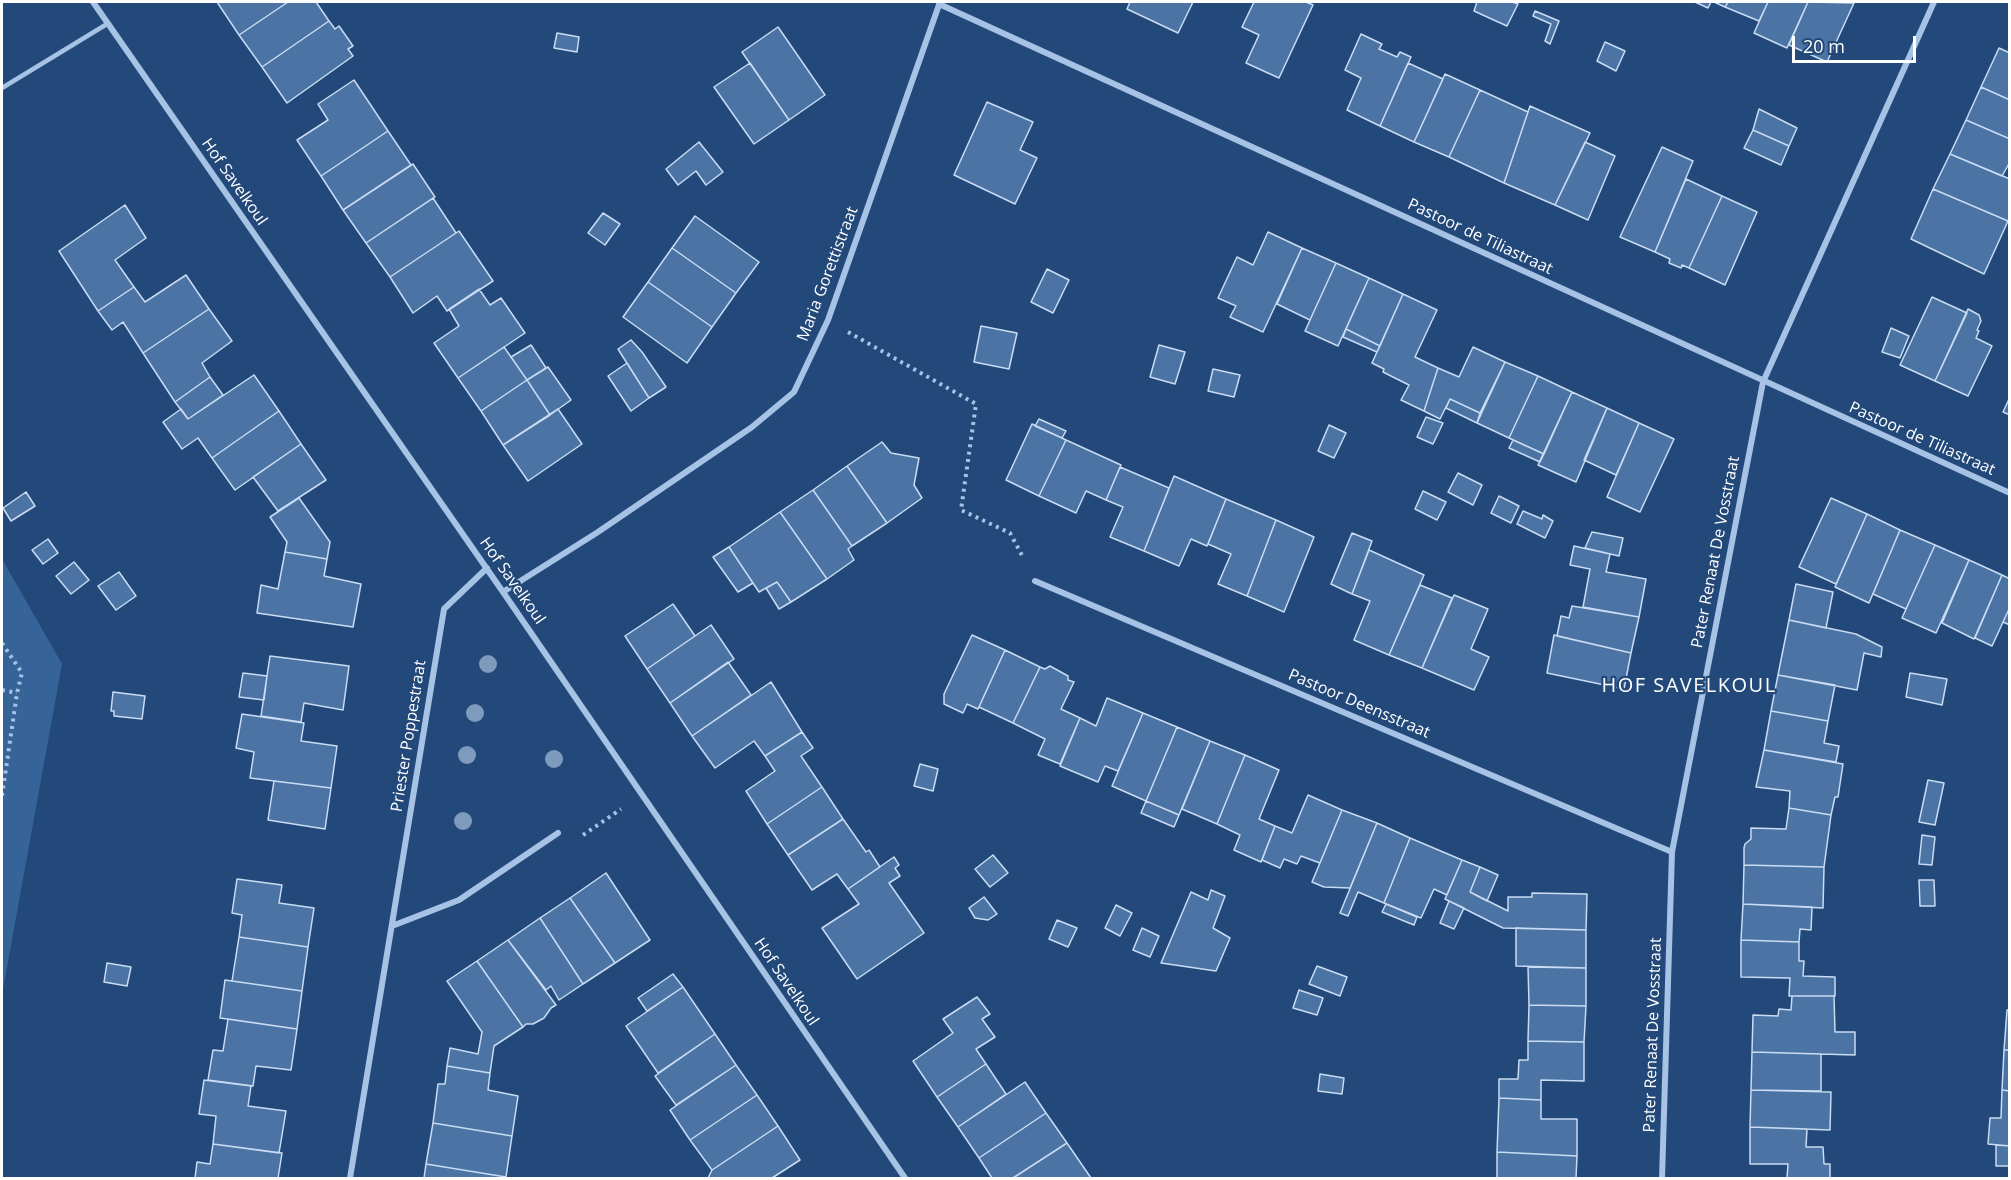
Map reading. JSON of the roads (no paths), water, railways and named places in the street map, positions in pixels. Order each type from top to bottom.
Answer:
[{"type":"street","name":"Hof Savelkoul","points":[[93,2],[487,568],[905,1179]]},
{"type":"street","name":"Pastoor de Tiliastraat","points":[[940,2],[1763,382],[2010,493]]},
{"type":"street","name":"Maria Gorettistraat","points":[[503,592],[597,532],[752,427],[794,392],[828,320],[940,2]]},
{"type":"street","name":"Pater Renaat De Vosstraat","points":[[1662,1179],[1672,852],[1763,382],[1934,2]]},
{"type":"street","name":"Priester Poppestraat","points":[[350,1179],[444,609],[487,568]]},
{"type":"street","name":"Pastoor Deensstraat","points":[[1035,581],[1672,852]]},
{"type":"street","points":[[392,926],[459,900],[558,833]]},
{"type":"lane","points":[[2,88],[107,24]]},
{"type":"district","name":"HOF SAVELKOUL","points":[[1689,686]]}]
